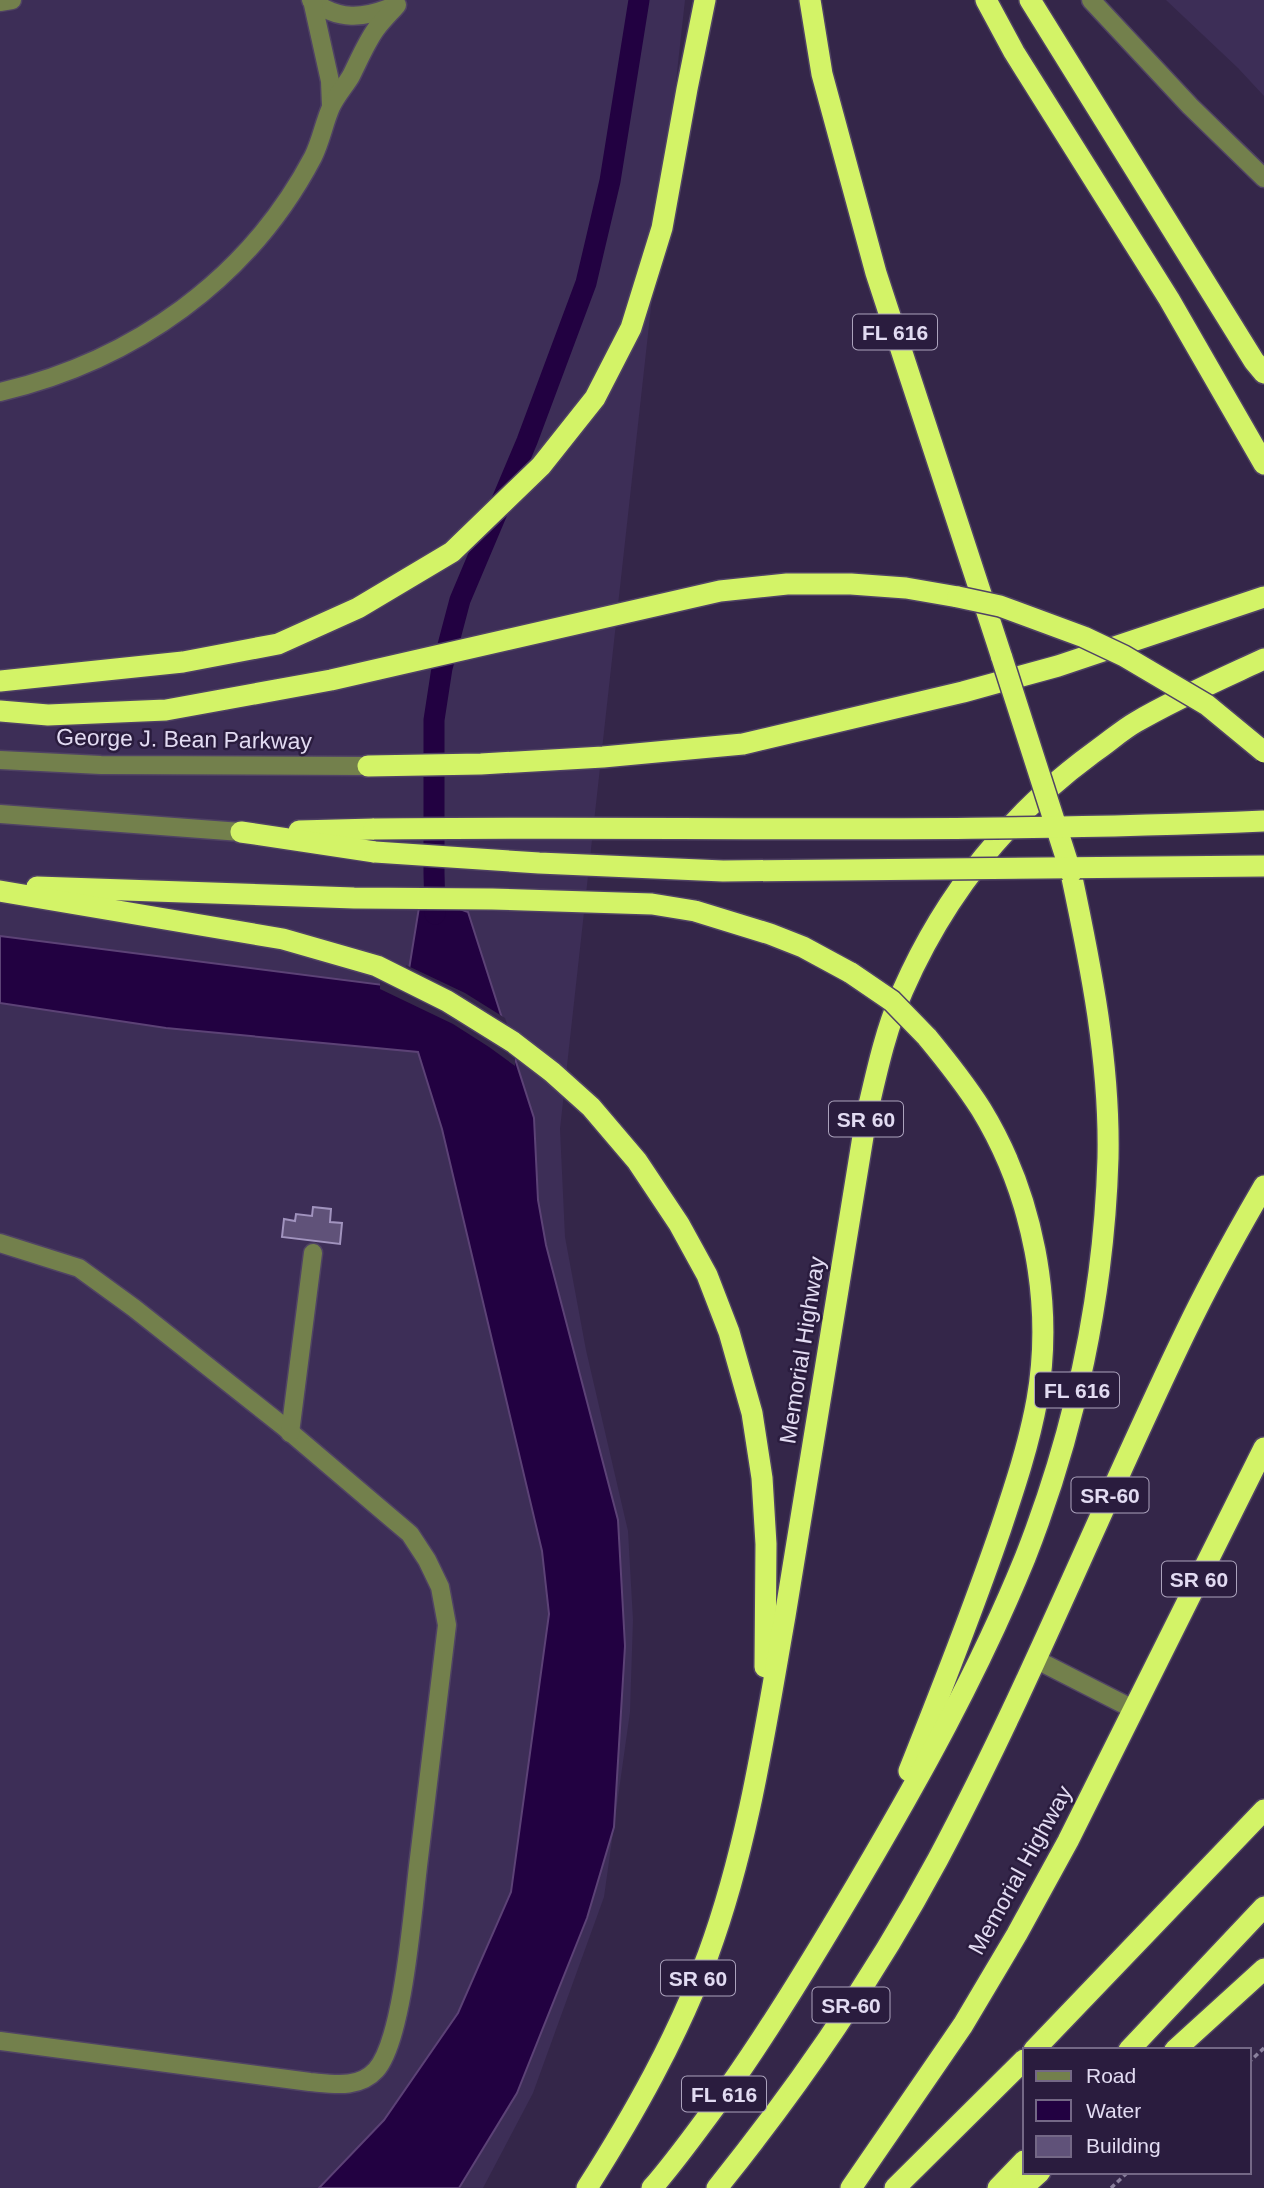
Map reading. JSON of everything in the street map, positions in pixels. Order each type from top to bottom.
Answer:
[{"type":"highway","points":[[0,681],[183,662],[278,644],[358,608],[452,552],[541,466],[595,398],[631,328],[662,228],[705,0]]},
{"type":"highway","name":"FL 616","points":[[652,2188],[730,2086],[790,1996],[938,1742],[1003,1609],[1046,1500],[1079,1380],[1100,1276],[1108,1156],[1104,1071],[1092,972],[1071,873],[876,273],[822,74],[810,0]]},
{"type":"highway","points":[[986,0],[1014,52],[1169,299],[1264,464]]},
{"type":"highway","points":[[1030,0],[1254,362],[1264,373]]},
{"type":"highway","points":[[0,711],[48,715],[166,710],[331,680],[720,591],[788,584],[851,584],[905,588],[990,604],[1084,637],[1124,656],[1208,705],[1264,752]]},
{"type":"highway","points":[[368,766],[481,764],[603,757],[743,744],[936,699],[1058,666],[1264,597]]},
{"type":"highway","name":"Memorial Highway","points":[[587,2188],[627,2125],[689,2003],[724,1908],[739,1854],[761,1749],[813,1454],[866,1118],[882,1048],[902,992],[928,939],[967,877],[1026,808],[1074,767],[1134,723],[1264,659]]},
{"type":"highway","points":[[241,832],[549,827],[871,829],[1264,821]]},
{"type":"highway","points":[[241,832],[375,852],[723,871],[1264,866]]},
{"type":"highway","points":[[0,885],[354,898],[652,904],[695,911],[792,943],[851,973],[892,1001],[927,1037],[981,1109],[1012,1173],[1027,1217],[1038,1269],[1043,1332],[1041,1365],[1026,1451],[987,1569],[894,1810],[868,1866]]},
{"type":"highway","points":[[0,891],[283,939],[377,965],[447,1001],[513,1042],[591,1107],[637,1161],[685,1234],[707,1275],[729,1332],[752,1413],[762,1478],[766,1544],[765,1680],[761,1749]]},
{"type":"highway","name":"SR-60","points":[[716,2188],[784,2103],[884,1953],[912,1906],[964,1808],[1185,1332],[1264,1186]]},
{"type":"highway","name":"Memorial Highway","points":[[850,2188],[943,2056],[1011,1946],[1068,1842],[1264,1448]]},
{"type":"highway","points":[[1036,2048],[1264,1810]]},
{"type":"highway","points":[[1131,2048],[1264,1907]]},
{"type":"highway","points":[[1177,2048],[1264,1969]]},
{"type":"highway","points":[[895,2188],[1023,2061]]},
{"type":"highway","points":[[998,2188],[1023,2162]]},
{"type":"highway","points":[[1023,2188],[1038,2174]]},
{"type":"street","points":[[0,2],[12,0]]},
{"type":"street","points":[[311,0],[323,9],[348,16],[373,15],[400,2]]},
{"type":"street","points":[[311,0],[330,81],[331,106]]},
{"type":"street","points":[[1091,0],[1190,106],[1264,178]]},
{"type":"street","points":[[0,392],[69,371],[127,345],[168,320],[210,288],[251,247],[283,207],[315,154],[331,106],[376,30],[400,2]]},
{"type":"street","name":"George J. Bean Parkway","points":[[0,760],[101,765],[368,766]]},
{"type":"street","points":[[0,814],[241,832]]},
{"type":"street","points":[[0,1243],[79,1268],[134,1308],[290,1433],[410,1534],[428,1560],[440,1587],[447,1625],[404,1979],[391,2038],[384,2058],[371,2075],[349,2084],[329,2083],[0,2041]]},
{"type":"street","points":[[290,1433],[313,1253]]},
{"type":"street","points":[[1035,1658],[1135,1710]]},
{"type":"path","points":[[1250,2061],[1264,2048]]},
{"type":"path","points":[[1111,2188],[1126,2174]]},
{"type":"shaded area","points":[[0,0],[685,0],[560,1129],[565,1237],[586,1350],[628,1531],[633,1620],[630,1712],[604,1897],[533,2093],[483,2188],[0,2188]]},
{"type":"shaded area","points":[[1166,0],[1264,0],[1264,96],[1238,68]]},
{"type":"water","points":[[421,895],[468,912],[534,1118],[538,1200],[546,1245],[618,1520],[625,1646],[614,1827],[587,1918],[517,2093],[459,2188],[319,2188],[384,2120],[458,2013],[511,1892],[549,1614],[542,1551],[442,1129],[418,1052],[166,1028],[0,1003],[0,936],[406,988]]},
{"type":"pier","points":[[406,965],[465,993],[505,1018],[515,1048],[515,1066],[453,1024],[380,989],[380,981],[403,984]]},
{"type":"building","points":[[313,1207],[331,1209],[330,1222],[342,1223],[340,1244],[282,1237],[284,1219],[295,1221],[296,1214],[312,1216]]},
{"type":"waterway","points":[[435,914],[434,720],[442,668],[460,600],[527,441],[586,283],[610,181],[639,0]]}]
